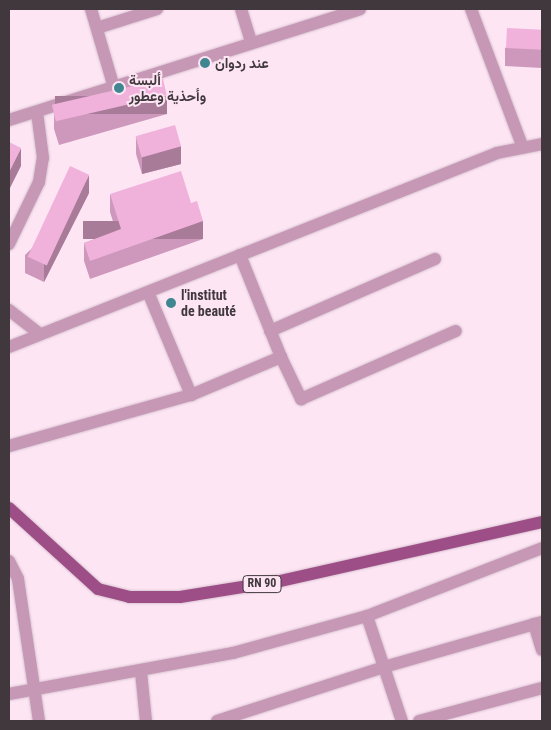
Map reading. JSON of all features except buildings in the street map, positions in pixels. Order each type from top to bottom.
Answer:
[{"type":"main road","name":"RN 90","points":[[9,508],[98,588],[129,596],[180,597],[280,581],[542,522]]},
{"type":"street","points":[[91,9],[113,84]]},
{"type":"street","points":[[97,28],[157,9]]},
{"type":"street","points":[[241,9],[251,42]]},
{"type":"street","points":[[9,120],[37,112],[113,84],[360,9]]},
{"type":"street","points":[[471,9],[523,148]]},
{"type":"street","points":[[9,244],[39,182],[43,158],[37,112]]},
{"type":"street","points":[[9,347],[497,153],[542,144]]},
{"type":"street","points":[[240,255],[281,357],[301,399],[456,331]]},
{"type":"street","points":[[270,331],[436,260]]},
{"type":"street","points":[[148,292],[192,395]]},
{"type":"street","points":[[9,310],[40,334]]},
{"type":"street","points":[[9,446],[192,395],[281,357]]},
{"type":"street","points":[[9,694],[141,672],[233,653],[367,616],[542,548]]},
{"type":"street","points":[[9,561],[13,572],[39,721]]},
{"type":"street","points":[[367,616],[402,721]]},
{"type":"street","points":[[217,721],[384,668],[538,623],[542,650]]},
{"type":"street","points":[[141,672],[146,721]]},
{"type":"street","points":[[419,721],[542,688]]},
{"type":"place","name":"عند ردوان","points":[[205,63]]},
{"type":"place","name":"ألبسة وأحذية وعطور","points":[[119,88]]},
{"type":"place","name":"l'institut de beauté","points":[[171,303]]}]
